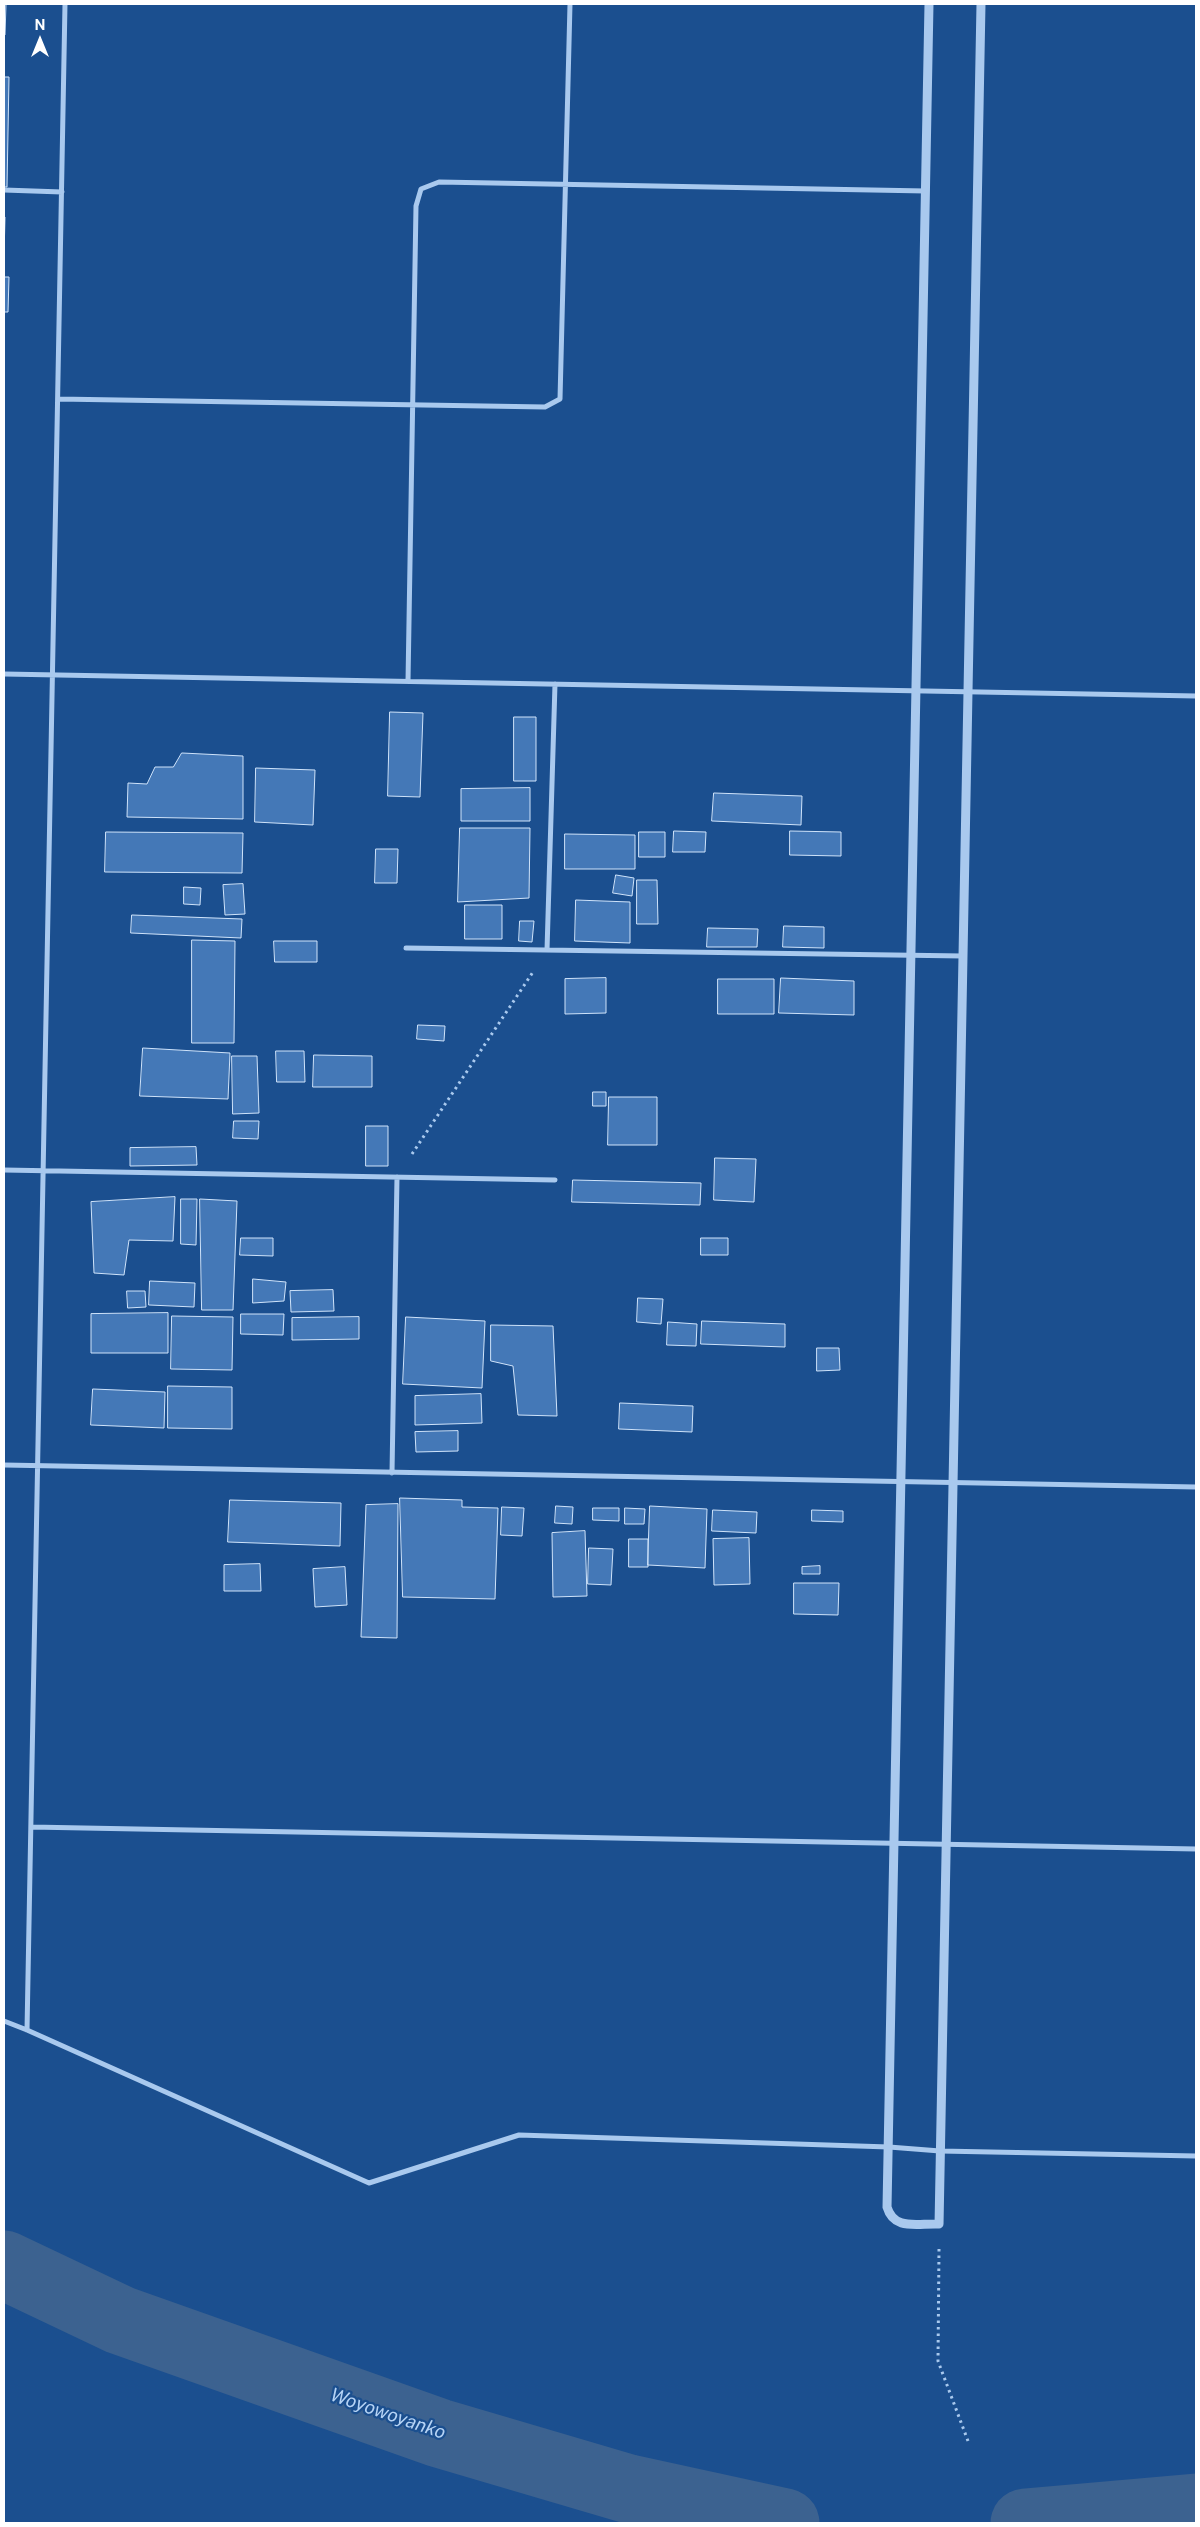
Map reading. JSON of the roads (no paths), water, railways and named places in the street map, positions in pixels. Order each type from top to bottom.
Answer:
[{"type":"street","points":[[28,2030],[65,4]]},
{"type":"street","points":[[58,399],[413,406],[545,406],[560,399],[567,184],[570,4]]},
{"type":"street","points":[[930,4],[887,2206],[890,2217],[897,2223],[939,2224],[981,4]]},
{"type":"street","points":[[408,681],[416,206],[421,189],[439,182],[926,190]]},
{"type":"street","points":[[4,190],[62,192]]},
{"type":"street","points":[[4,674],[1196,696]]},
{"type":"street","points":[[547,950],[555,684]]},
{"type":"street","points":[[406,948],[963,956]]},
{"type":"street","points":[[4,1170],[555,1180]]},
{"type":"street","points":[[392,1473],[396,1177]]},
{"type":"street","points":[[4,1465],[1196,1487]]},
{"type":"street","points":[[31,1827],[1196,1849]]},
{"type":"street","points":[[4,2021],[369,2182],[519,2134],[889,2146],[940,2151],[1196,2156]]},
{"type":"waterway","name":"Woyowoyanko","points":[[4,2265],[120,2320],[439,2433],[629,2489],[785,2523]]},
{"type":"waterway","name":"Woyowoyanko","points":[[1025,2523],[1196,2508]]}]
